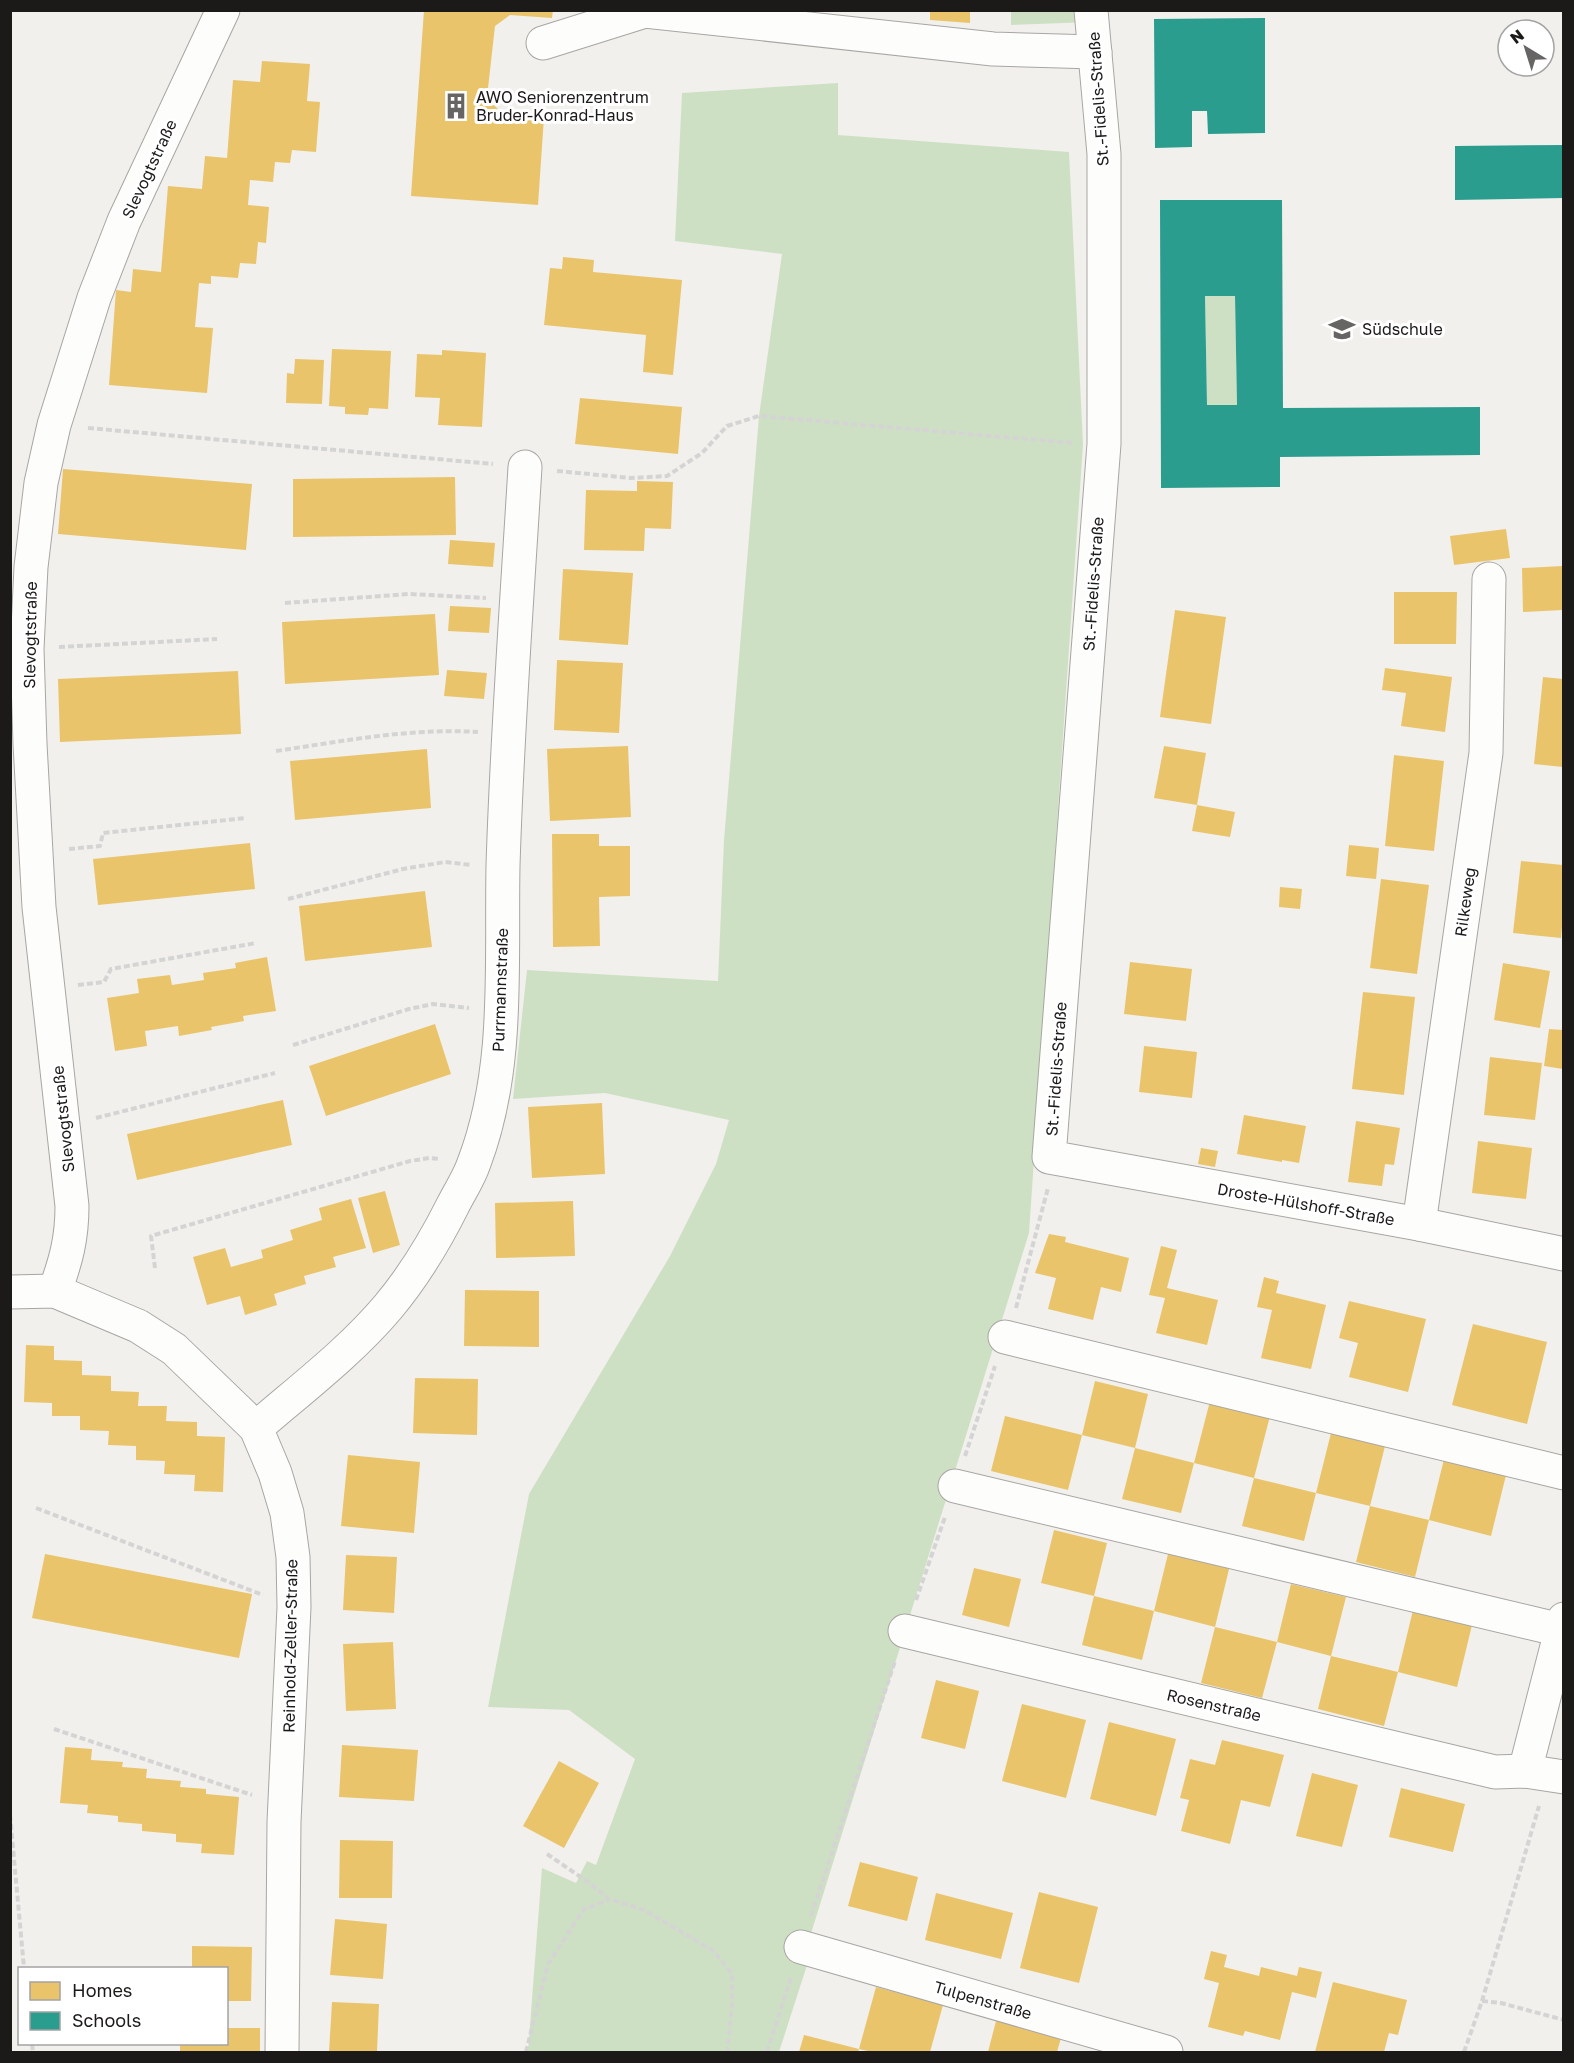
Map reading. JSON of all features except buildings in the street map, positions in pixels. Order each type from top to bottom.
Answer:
[{"type":"street","name":"Slevogtstraße","points":[[55,1291],[67,1255],[72,1230],[72,1206],[39,907],[27,649],[31,567],[41,483],[54,425],[94,298],[124,221],[223,10]]},
{"type":"street","name":"St.-Fidelis-Straße","points":[[1049,1157],[1104,444],[1104,154],[1091,10]]},
{"type":"street","points":[[543,43],[645,11],[993,49],[1095,52]]},
{"type":"street","name":"Purrmannstraße","points":[[256,1428],[354,1343],[387,1308],[416,1272],[443,1226],[474,1163],[493,1099],[502,1009],[503,868],[508,734],[525,467]]},
{"type":"street","name":"Rilkeweg","points":[[1419,1224],[1486,753],[1489,579]]},
{"type":"street","name":"Droste-Hülshoff-Straße","points":[[1049,1157],[1419,1224],[1563,1254]]},
{"type":"street","name":"Reinhold-Zeller-Straße","points":[[10,1292],[55,1291],[138,1326],[174,1349],[256,1428],[275,1473],[287,1513],[294,1607],[285,1806],[282,2052]]},
{"type":"street","points":[[1005,1337],[1563,1473]]},
{"type":"street","points":[[955,1486],[1562,1624],[1545,1774]]},
{"type":"street","name":"Rosenstraße","points":[[905,1631],[1495,1772],[1545,1774]]},
{"type":"street","name":"Tulpenstraße","points":[[801,1947],[1166,2052]]},
{"type":"path","points":[[54,425],[631,478],[668,476],[702,453],[727,426],[759,416],[1104,444]]},
{"type":"path","points":[[285,603],[408,594],[517,601]]},
{"type":"path","points":[[27,649],[217,639]]},
{"type":"path","points":[[276,751],[394,733],[438,730],[508,734]]},
{"type":"path","points":[[36,852],[100,846],[103,833],[246,818]]},
{"type":"path","points":[[288,899],[404,869],[445,862],[503,868]]},
{"type":"path","points":[[48,987],[104,982],[111,969],[256,943]]},
{"type":"path","points":[[293,1045],[408,1009],[433,1004],[502,1009]]},
{"type":"path","points":[[64,1126],[275,1073]]},
{"type":"path","points":[[155,1268],[151,1236],[410,1161],[429,1158],[474,1163]]},
{"type":"path","points":[[36,1508],[294,1607]]},
{"type":"path","points":[[54,1729],[285,1806]]},
{"type":"path","points":[[1464,2052],[1482,2001],[1545,1774]]},
{"type":"path","points":[[10,1815],[24,1967]]},
{"type":"path","points":[[547,1854],[609,1899],[644,1910],[714,1951],[732,1974],[732,2008],[727,2052]]},
{"type":"path","points":[[526,2052],[548,1964],[584,1909],[609,1899]]},
{"type":"path","points":[[1482,2001],[1501,2003],[1563,2020]]},
{"type":"green space","points":[[1011,10],[1091,11],[1092,22],[1011,25]]},
{"type":"green space","points":[[838,83],[838,135],[1069,152],[1083,444],[1029,1233],[804,1956],[809,1959],[779,2052],[528,2052],[542,1868],[576,1883],[587,1861],[596,1865],[635,1759],[569,1710],[488,1707],[529,1494],[670,1256],[716,1164],[729,1120],[605,1093],[513,1099],[527,970],[718,981],[724,840],[759,416],[782,254],[675,241],[682,93]]},
{"type":"green space","points":[[1205,296],[1235,296],[1237,405],[1207,405]]},
{"type":"place","name":"AWO Seniorenzentrum Bruder-Konrad-Haus","points":[[456,106]]},
{"type":"place","name":"Südschule","points":[[1342,329]]}]
